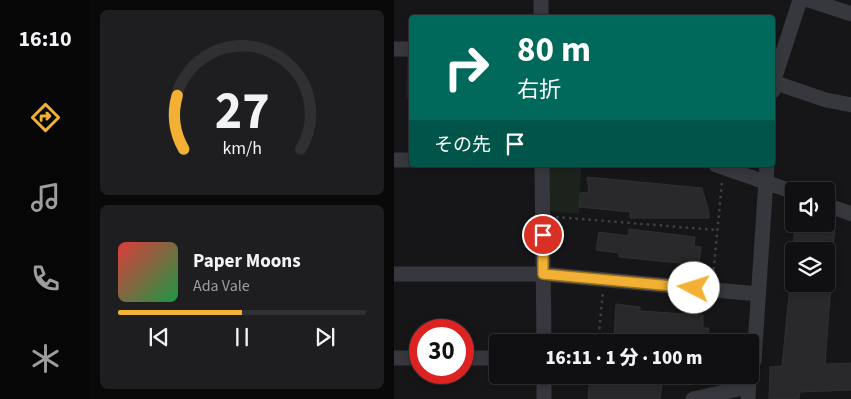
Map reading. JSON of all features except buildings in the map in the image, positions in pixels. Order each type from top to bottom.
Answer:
[{"type":"street","points":[[541,0],[541,15]]},
{"type":"street","points":[[775,76],[800,0]]},
{"type":"street","points":[[809,0],[851,14]]},
{"type":"street","points":[[394,49],[409,49]]},
{"type":"street","points":[[775,83],[826,100],[851,105]]},
{"type":"street","points":[[394,160],[409,160]]},
{"type":"street","points":[[542,167],[544,334]]},
{"type":"street","points":[[723,167],[785,189]]},
{"type":"street","points":[[756,334],[767,167]]},
{"type":"street","points":[[835,208],[851,214]]},
{"type":"street","points":[[394,274],[543,274],[758,294]]},
{"type":"street","points":[[394,358],[409,358]]},
{"type":"street","points":[[474,358],[489,358]]},
{"type":"street","points":[[544,384],[544,399]]},
{"type":"street","points":[[693,399],[740,384]]},
{"type":"path","points":[[712,290],[720,167]]},
{"type":"path","points":[[542,215],[717,230]]},
{"type":"path","points":[[599,334],[604,280]]},
{"type":"shaded area","points":[[407,56],[409,56],[409,99],[406,99]]},
{"type":"shaded area","points":[[548,167],[581,168],[579,214],[548,211]]},
{"type":"route","points":[[543,235],[543,274],[694,288]]}]
